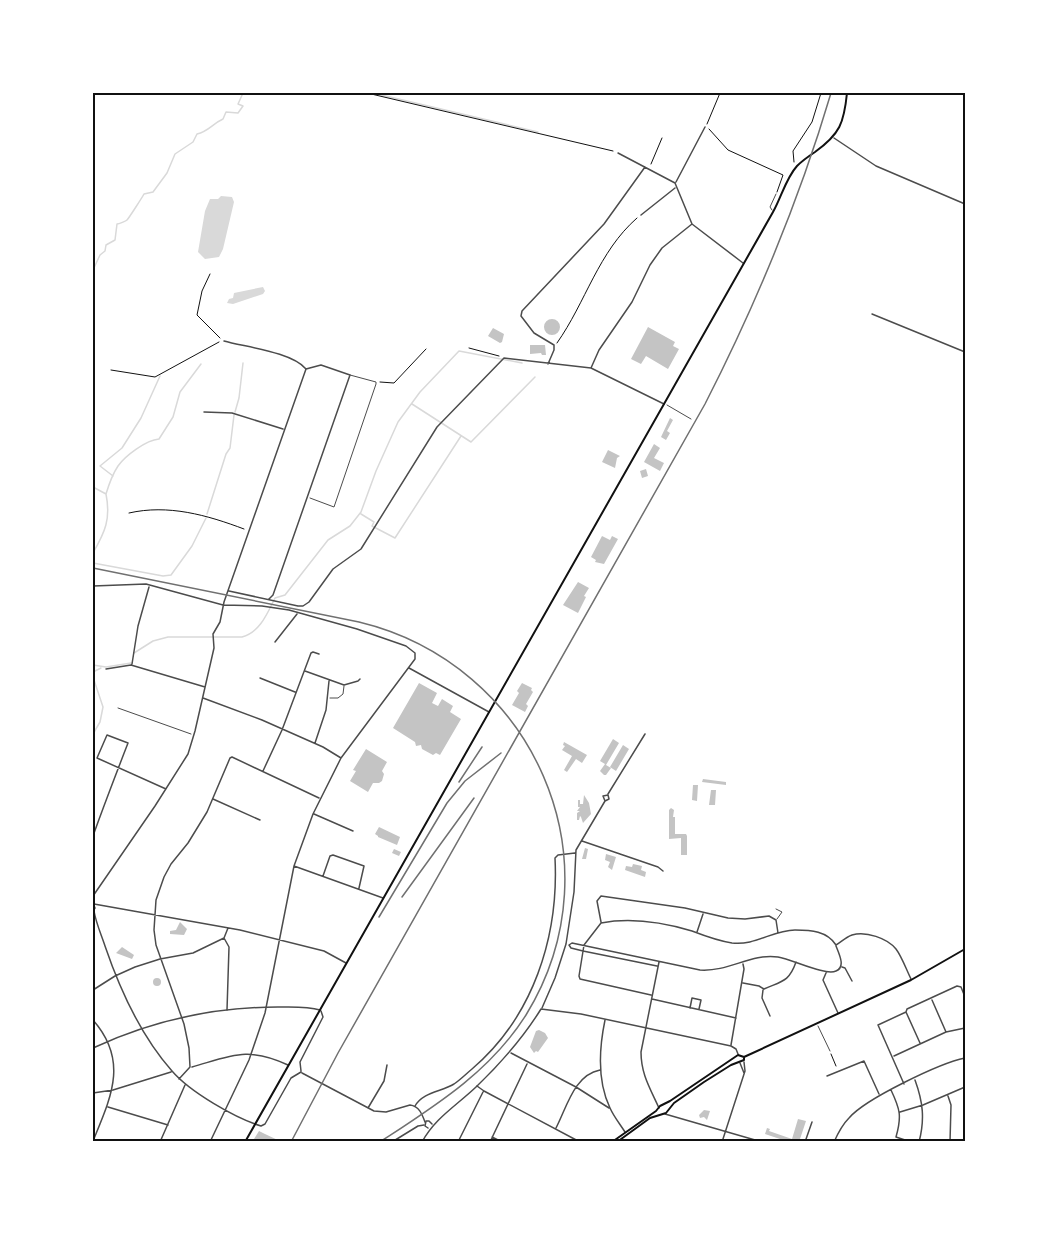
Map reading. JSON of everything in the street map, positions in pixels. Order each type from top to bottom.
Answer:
[{"type":"main road","points":[[245,1142],[797,167],[833,138],[843,119],[847,93]]},
{"type":"main road","points":[[612,1142],[663,1104],[738,1056],[744,1057],[911,980],[965,949]]},
{"type":"main road","points":[[738,1056],[736,1060],[742,1062]]},
{"type":"main road","points":[[742,1062],[744,1057]]},
{"type":"main road","points":[[617,1142],[650,1118],[663,1114],[704,1082],[731,1065],[742,1062]]},
{"type":"main road","points":[[663,1104],[668,1109]]},
{"type":"main road","points":[[659,1108],[663,1114]]},
{"type":"street","points":[[705,127],[675,183],[676,187],[692,224],[744,264]]},
{"type":"street","points":[[833,138],[876,166],[965,204]]},
{"type":"street","points":[[618,153],[675,183]]},
{"type":"street","points":[[548,364],[554,345],[534,333],[521,316],[522,311],[604,224],[645,167]]},
{"type":"street","points":[[641,215],[676,187]]},
{"type":"street","points":[[591,368],[599,350],[632,302],[650,265],[662,248],[692,224]]},
{"type":"street","points":[[872,314],[965,352]]},
{"type":"street","points":[[224,341],[284,356],[297,361],[306,369]]},
{"type":"street","points":[[228,590],[301,606],[307,604],[333,568],[361,549],[437,427],[504,358],[591,368],[664,404]]},
{"type":"street","points":[[268,600],[273,595],[350,375],[321,365],[306,369]]},
{"type":"street","points":[[93,896],[188,754],[214,648],[213,634],[220,621],[228,590],[306,369]]},
{"type":"street","points":[[204,412],[232,412],[284,429]]},
{"type":"street","points":[[93,586],[150,585],[223,605],[270,607],[337,622],[406,646],[415,653],[415,659],[409,668],[341,758],[313,814],[294,866],[266,1007],[251,1053],[210,1142]]},
{"type":"street","points":[[132,664],[138,626],[150,585]]},
{"type":"street","points":[[275,642],[297,613]]},
{"type":"street","points":[[263,771],[282,730],[311,653],[319,654]]},
{"type":"street","points":[[106,669],[132,664],[205,687]]},
{"type":"street","points":[[409,668],[489,712]]},
{"type":"street","points":[[304,671],[344,685],[360,679]]},
{"type":"street","points":[[260,678],[296,692]]},
{"type":"street","points":[[314,744],[326,710],[329,681]]},
{"type":"street","points":[[203,698],[282,730],[341,758]]},
{"type":"street","points":[[392,1142],[418,1126],[437,1120],[477,1086],[511,1053],[541,1009],[568,945],[574,892],[575,854],[645,734]]},
{"type":"street","points":[[93,836],[118,768],[128,743],[107,735],[97,758],[118,768],[166,789]]},
{"type":"street","points":[[190,1067],[189,1048],[182,1018],[160,959],[154,930],[156,900],[164,877],[197,829],[230,758],[320,798]]},
{"type":"street","points":[[212,799],[260,820]]},
{"type":"street","points":[[313,814],[353,831]]},
{"type":"street","points":[[581,841],[658,867],[663,871]]},
{"type":"street","points":[[93,1048],[141,1029],[226,1010],[295,1007],[320,1010],[324,1017],[300,1062],[301,1072],[368,1109],[383,1112],[415,1106],[426,1095],[453,1084],[473,1068],[494,1046],[524,1006],[548,944],[555,900],[555,858],[558,855],[575,854]]},
{"type":"street","points":[[323,876],[330,856],[333,855],[364,866],[358,889]]},
{"type":"street","points":[[294,866],[383,898]]},
{"type":"street","points":[[601,923],[597,901],[601,896],[685,908],[728,918],[745,919],[769,916],[776,920],[778,933]]},
{"type":"street","points":[[301,1072],[291,1078],[263,1124],[226,1109],[185,1084],[172,1071],[141,1029],[115,976],[94,912],[94,903],[228,927],[324,951],[346,963]]},
{"type":"street","points":[[94,912],[100,905]]},
{"type":"street","points":[[696,933],[703,913]]},
{"type":"street","points":[[651,995],[580,979],[584,945],[601,923],[628,919],[646,920],[724,941],[741,943],[752,942],[778,933],[804,930],[823,933],[836,945],[842,963],[841,967]]},
{"type":"street","points":[[93,990],[135,967],[160,959],[194,953],[224,938],[228,927]]},
{"type":"street","points":[[836,945],[852,935],[868,935],[882,939],[897,950],[911,980]]},
{"type":"street","points":[[224,938],[229,947],[226,1010]]},
{"type":"street","points":[[568,945],[572,943],[584,945],[712,971],[771,956],[826,972],[834,972],[841,967]]},
{"type":"street","points":[[568,945],[583,951],[658,967]]},
{"type":"street","points":[[659,961],[645,1029],[641,1064],[645,1080],[659,1108]]},
{"type":"street","points":[[764,989],[788,979],[797,962]]},
{"type":"street","points":[[731,1046],[742,983],[743,963]]},
{"type":"street","points":[[841,967],[845,968],[852,981]]},
{"type":"street","points":[[826,972],[823,980],[838,1014]]},
{"type":"street","points":[[742,983],[764,989]]},
{"type":"street","points":[[904,1084],[878,1025],[957,986],[961,987],[965,997]]},
{"type":"street","points":[[764,989],[762,998],[770,1016]]},
{"type":"street","points":[[690,1008],[692,998],[701,1000],[699,1010]]},
{"type":"street","points":[[651,999],[736,1018]]},
{"type":"street","points":[[931,999],[946,1032]]},
{"type":"street","points":[[541,1009],[731,1046],[736,1050],[738,1056]]},
{"type":"street","points":[[906,1012],[921,1044]]},
{"type":"street","points":[[93,1020],[107,1041],[114,1067],[113,1090],[93,1141]]},
{"type":"street","points":[[605,1020],[600,1070],[610,1108],[626,1133]]},
{"type":"street","points":[[892,1057],[946,1032],[965,1028]]},
{"type":"street","points":[[179,1079],[190,1067],[228,1056],[251,1053],[270,1056],[288,1065]]},
{"type":"street","points":[[511,1053],[576,1087],[610,1108]]},
{"type":"street","points":[[834,1142],[850,1116],[880,1095],[965,1058]]},
{"type":"street","points":[[827,1076],[864,1061],[880,1095]]},
{"type":"street","points":[[490,1142],[528,1062]]},
{"type":"street","points":[[722,1142],[746,1067],[742,1062]]},
{"type":"street","points":[[368,1109],[384,1081],[387,1065]]},
{"type":"street","points":[[556,1129],[580,1079],[600,1070]]},
{"type":"street","points":[[93,1093],[164,1076],[172,1071]]},
{"type":"street","points":[[914,1079],[923,1106],[923,1125],[919,1142]]},
{"type":"street","points":[[160,1142],[185,1084]]},
{"type":"street","points":[[477,1086],[484,1092],[580,1142]]},
{"type":"street","points":[[900,1112],[923,1106],[965,1087]]},
{"type":"street","points":[[891,1090],[900,1112],[900,1124],[896,1137],[911,1142]]},
{"type":"street","points":[[458,1142],[484,1092]]},
{"type":"street","points":[[947,1095],[951,1106],[950,1142]]},
{"type":"street","points":[[655,1099],[663,1104]]},
{"type":"street","points":[[108,1106],[168,1125]]},
{"type":"street","points":[[415,1106],[428,1124],[422,1142]]},
{"type":"street","points":[[668,1109],[679,1117]]},
{"type":"street","points":[[663,1114],[762,1142]]},
{"type":"street","points":[[805,1142],[812,1122]]},
{"type":"street","points":[[492,1137],[502,1142]]},
{"type":"lane","points":[[773,212],[770,207],[776,194]]},
{"type":"lane","points":[[308,497],[334,507],[376,382],[350,375]]},
{"type":"lane","points":[[664,404],[691,419]]},
{"type":"lane","points":[[328,698],[338,698],[344,694],[344,685]]},
{"type":"lane","points":[[117,708],[193,735]]},
{"type":"lane","points":[[776,909],[782,912],[776,920]]},
{"type":"lane","points":[[817,1023],[830,1051]]},
{"type":"lane","points":[[836,1066],[839,1072]]},
{"type":"path","points":[[367,93],[618,153]]},
{"type":"path","points":[[720,93],[705,127],[728,150],[783,175],[776,194]]},
{"type":"path","points":[[797,167],[793,151],[812,122],[821,93]]},
{"type":"path","points":[[648,169],[662,138]]},
{"type":"path","points":[[554,345],[558,342],[610,247],[622,231],[641,215]]},
{"type":"path","points":[[210,274],[202,291],[197,315],[224,341]]},
{"type":"path","points":[[111,370],[155,377],[212,345],[224,341]]},
{"type":"path","points":[[469,348],[504,358]]},
{"type":"path","points":[[376,382],[394,383],[426,349]]},
{"type":"path","points":[[129,513],[157,509],[205,515],[248,532]]},
{"type":"path","points":[[830,1051],[836,1066]]},
{"type":"shaded area","points":[[221,196],[232,197],[234,202],[223,249],[219,257],[205,259],[198,252],[205,211],[210,199],[218,199]]},
{"type":"shaded area","points":[[263,287],[265,291],[263,294],[233,304],[227,303],[233,298],[234,293]]},
{"type":"building","points":[[552,319],[558,321],[560,327],[558,333],[552,335],[546,333],[544,327],[546,321]]},
{"type":"building","points":[[648,327],[675,342],[673,346],[679,349],[668,369],[646,356],[641,364],[631,359]]},
{"type":"building","points":[[493,328],[504,334],[502,342],[488,336]]},
{"type":"building","points":[[530,345],[545,345],[546,355],[530,354]]},
{"type":"building","points":[[670,418],[673,420],[667,431],[670,433],[666,440],[661,437]]},
{"type":"building","points":[[654,444],[660,448],[654,458],[664,463],[660,471],[644,462]]},
{"type":"building","points":[[608,450],[620,456],[617,458],[615,468],[602,462]]},
{"type":"building","points":[[646,469],[648,476],[642,478],[640,471]]},
{"type":"building","points":[[602,536],[610,540],[612,536],[618,539],[604,564],[595,562],[596,560],[591,557]]},
{"type":"building","points":[[578,582],[589,588],[578,613],[563,605]]},
{"type":"building","points":[[419,683],[437,693],[432,703],[438,706],[442,699],[453,706],[450,712],[461,719],[440,755],[436,753],[433,755],[422,749],[421,745],[416,746],[415,742],[393,728]]},
{"type":"building","points":[[522,683],[532,688],[533,692],[526,704],[528,706],[525,712],[512,705]]},
{"type":"building","points":[[613,739],[619,743],[606,765],[611,768],[604,775],[600,771],[605,764],[600,761]]},
{"type":"building","points":[[564,742],[587,755],[582,763],[576,759],[567,772],[564,770],[572,756],[562,750],[565,746]]},
{"type":"building","points":[[623,745],[629,749],[616,771],[610,767]]},
{"type":"building","points":[[366,749],[387,762],[382,771],[384,774],[382,781],[373,783],[368,792],[350,781],[356,771],[353,770]]},
{"type":"building","points":[[703,779],[726,782],[726,785],[702,782]]},
{"type":"building","points":[[693,785],[698,785],[697,801],[692,800]]},
{"type":"building","points":[[711,790],[716,790],[715,805],[709,805]]},
{"type":"building","points":[[584,795],[589,803],[591,814],[583,823],[580,816],[577,820],[577,813],[580,811],[577,811],[580,807],[578,807],[578,800],[580,804],[583,804]]},
{"type":"building","points":[[671,808],[674,810],[675,834],[686,834],[687,836],[687,855],[681,855],[681,838],[669,839],[669,810]]},
{"type":"building","points":[[379,827],[400,837],[397,845],[375,834]]},
{"type":"building","points":[[585,848],[588,849],[586,859],[582,859]]},
{"type":"building","points":[[394,849],[401,852],[399,856],[392,853]]},
{"type":"building","points":[[606,854],[616,857],[612,870],[608,867],[610,862],[605,860]]},
{"type":"building","points":[[633,864],[642,866],[641,870],[646,872],[645,877],[625,870],[626,866],[632,867]]},
{"type":"building","points":[[180,922],[187,929],[184,935],[170,934],[170,931],[176,930]]},
{"type":"building","points":[[122,947],[134,955],[132,959],[116,953]]},
{"type":"building","points":[[157,978],[161,982],[157,986],[153,982]]},
{"type":"building","points":[[539,1030],[548,1038],[538,1052],[534,1053],[530,1047],[536,1031]]},
{"type":"building","points":[[704,1110],[710,1111],[707,1120],[704,1117],[700,1118],[699,1115]]},
{"type":"building","points":[[798,1119],[806,1121],[799,1142],[789,1142],[765,1134],[767,1128],[770,1129],[769,1131],[792,1139]]},
{"type":"building","points":[[259,1131],[282,1142],[257,1142],[254,1139]]},
{"type":"waterway","points":[[93,270],[100,255],[105,251],[106,245],[115,240],[117,224],[127,220],[144,194],[153,192],[167,173],[175,154],[193,142],[197,134],[223,119],[226,112],[238,113],[243,106],[238,104],[243,93]]},
{"type":"waterway","points":[[373,93],[538,132]]},
{"type":"waterway","points":[[134,653],[153,641],[168,637],[242,637],[254,631],[262,622],[275,598],[285,595],[328,540],[350,526],[361,512],[398,422],[420,392],[459,351],[522,363]]},
{"type":"waterway","points":[[235,412],[243,363]]},
{"type":"waterway","points":[[106,494],[112,476],[121,462],[142,445],[159,439],[173,417],[180,392],[201,364]]},
{"type":"waterway","points":[[113,476],[100,466],[122,448],[141,418],[160,376]]},
{"type":"waterway","points":[[412,404],[471,442],[535,377]]},
{"type":"waterway","points":[[207,514],[226,454],[230,448],[234,415]]},
{"type":"waterway","points":[[361,514],[374,522],[372,526],[395,538],[461,436]]},
{"type":"waterway","points":[[93,487],[106,494],[108,511],[104,532],[93,553]]},
{"type":"waterway","points":[[93,563],[163,576],[171,575],[192,546],[206,518]]},
{"type":"waterway","points":[[93,665],[106,667],[131,663]]},
{"type":"waterway","points":[[93,672],[101,668]]},
{"type":"waterway","points":[[93,677],[103,707],[100,722],[93,734]]},
{"type":"railway","points":[[291,1142],[338,1053],[705,404],[742,328],[775,252],[805,173],[831,93]]},
{"type":"railway","points":[[93,568],[359,622],[420,645],[472,679],[513,724],[543,776],[561,834],[564,894],[553,955],[526,1015],[496,1054],[441,1101],[380,1142]]},
{"type":"railway","points":[[459,782],[482,747]]},
{"type":"railway","points":[[379,917],[447,803],[465,781],[501,753]]},
{"type":"railway","points":[[402,897],[474,798]]}]
